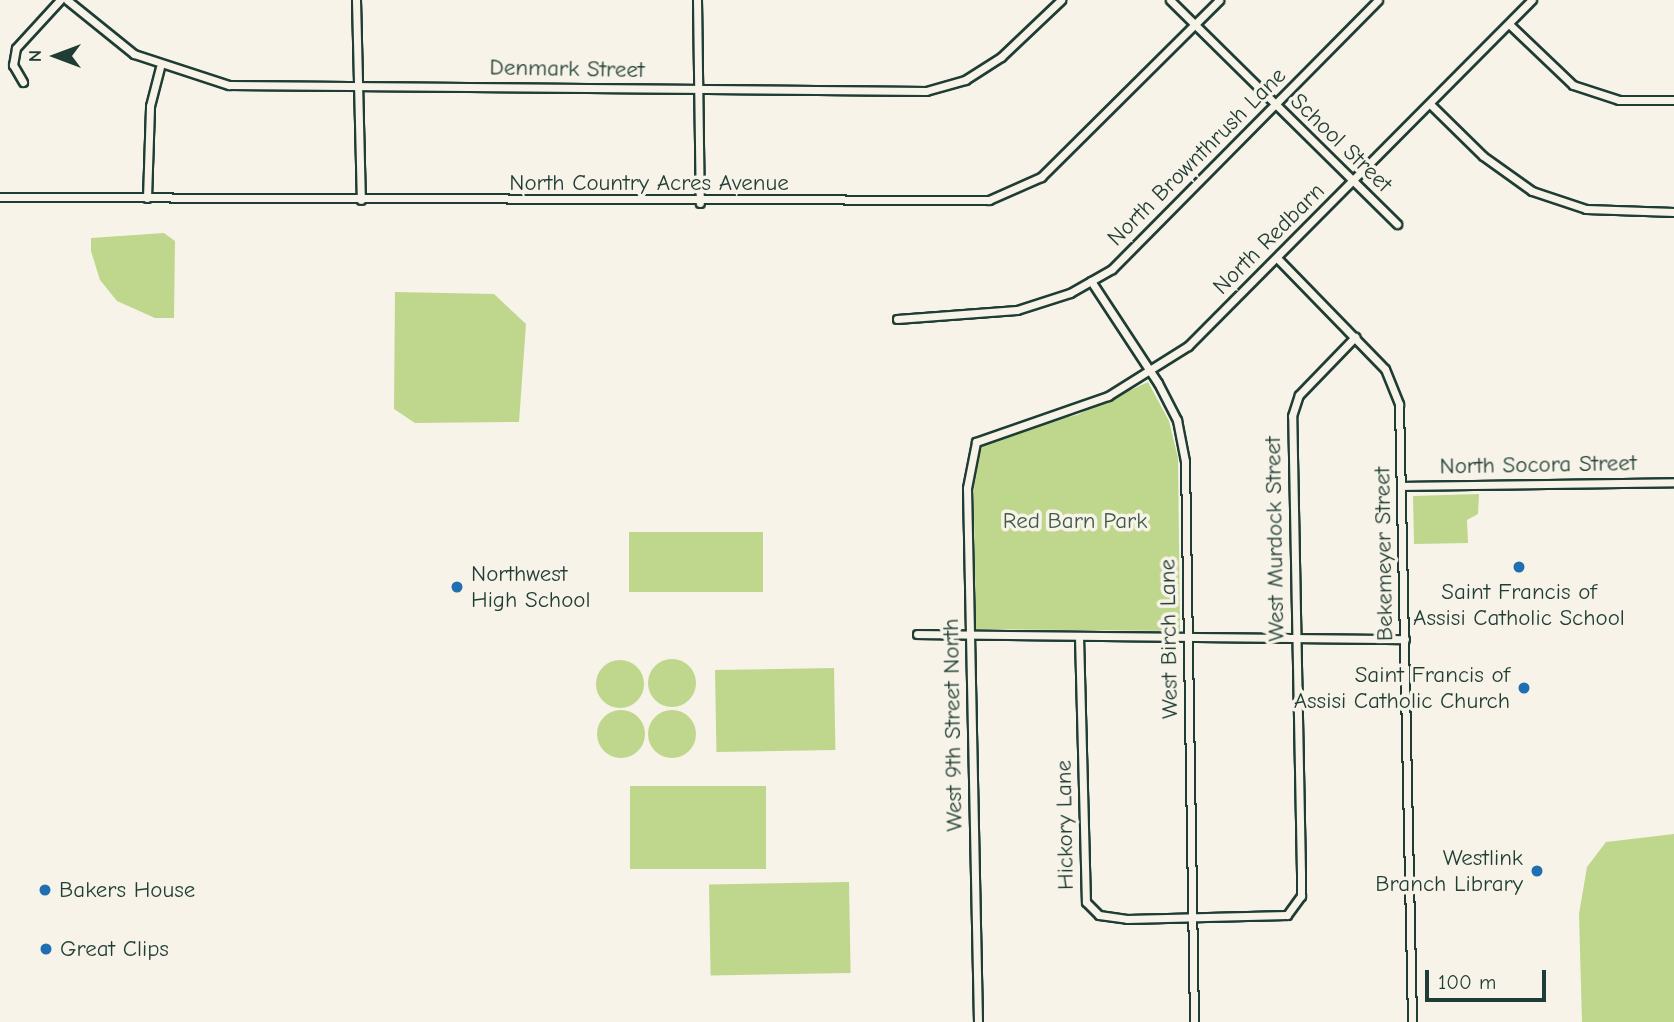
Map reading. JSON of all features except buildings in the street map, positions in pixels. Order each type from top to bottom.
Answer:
[{"type":"street","points":[[23,82],[13,65],[16,48],[60,0]]},
{"type":"street","name":"Denmark Street","points":[[67,0],[115,43],[160,67],[229,85],[926,91],[965,80],[1002,57],[1061,0]]},
{"type":"street","points":[[356,0],[360,200]]},
{"type":"street","points":[[698,0],[700,203]]},
{"type":"street","name":"School Street","points":[[1170,0],[1397,224]]},
{"type":"street","name":"North Country Acres Avenue","points":[[0,197],[940,204],[1009,194],[1061,160],[1219,0]]},
{"type":"street","name":"North Brownthrush Lane","points":[[897,318],[1017,310],[1091,281],[1146,241],[1378,0]]},
{"type":"street","name":"North Redbarn","points":[[986,433],[1085,406],[1150,372],[1188,346],[1278,259],[1532,0]]},
{"type":"street","points":[[1509,24],[1547,65],[1591,93],[1674,100]]},
{"type":"street","points":[[148,198],[150,106],[160,67]]},
{"type":"street","points":[[1430,104],[1483,156],[1532,191],[1586,209],[1674,212]]},
{"type":"street","name":"Bekemeyer Street","points":[[1278,259],[1385,369],[1397,393],[1402,486],[1412,1022]]},
{"type":"street","name":"West Birch Lane","points":[[1091,281],[1150,372],[1177,420],[1185,461],[1194,1022]]},
{"type":"street","name":"West Murdock Street","points":[[1192,921],[1279,918],[1301,896],[1294,406],[1355,337]]},
{"type":"street","name":"West 9th Street North","points":[[978,1022],[967,466],[986,433]]},
{"type":"street","name":"North Socora Street","points":[[1402,486],[1674,482]]},
{"type":"street","points":[[917,634],[1405,639]]},
{"type":"street","name":"Hickory Lane","points":[[1079,636],[1086,902],[1108,918],[1192,921]]},
{"type":"green space","points":[[164,233],[175,241],[174,318],[155,318],[117,301],[100,280],[91,251],[91,238]]},
{"type":"green space","points":[[395,292],[494,294],[526,324],[519,422],[415,423],[394,409]]},
{"type":"green space","name":"Red Barn Park","points":[[1148,382],[1169,421],[1178,458],[1180,631],[976,629],[973,459],[992,435],[1077,415]]},
{"type":"green space","points":[[1479,494],[1478,514],[1467,520],[1468,543],[1414,544],[1413,496]]},
{"type":"green space","points":[[629,532],[763,532],[763,592],[629,592]]},
{"type":"green space","points":[[672,659],[681,660],[689,666],[695,674],[695,692],[689,700],[681,706],[672,707],[663,706],[655,700],[649,692],[648,683],[649,674],[655,666],[663,660]]},
{"type":"green space","points":[[620,660],[629,661],[637,667],[643,675],[643,693],[637,701],[629,707],[620,708],[611,707],[603,701],[597,693],[596,684],[597,675],[603,667],[611,661]]},
{"type":"green space","points":[[834,668],[835,750],[716,752],[715,670]]},
{"type":"green space","points":[[621,710],[630,711],[638,717],[644,725],[644,743],[638,751],[630,757],[621,758],[612,757],[604,751],[598,743],[597,734],[598,725],[604,717],[612,711]]},
{"type":"green space","points":[[672,710],[681,711],[689,717],[695,725],[695,743],[689,751],[681,757],[672,758],[663,757],[655,751],[649,743],[648,734],[649,725],[655,717],[663,711]]},
{"type":"green space","points":[[630,786],[766,786],[766,869],[630,869]]},
{"type":"green space","points":[[1674,834],[1674,1022],[1582,1022],[1579,914],[1587,867],[1606,842]]},
{"type":"green space","points":[[849,882],[851,973],[711,975],[709,884]]},
{"type":"place","name":"Saint Francis of Assisi Catholic School","points":[[1519,567]]},
{"type":"place","name":"Northwest High School","points":[[457,587]]},
{"type":"place","name":"Saint Francis of Assisi Catholic Church","points":[[1524,688]]},
{"type":"place","name":"Westlink Branch Library","points":[[1537,871]]},
{"type":"place","name":"Bakers House","points":[[45,890]]},
{"type":"place","name":"Great Clips","points":[[46,949]]}]
